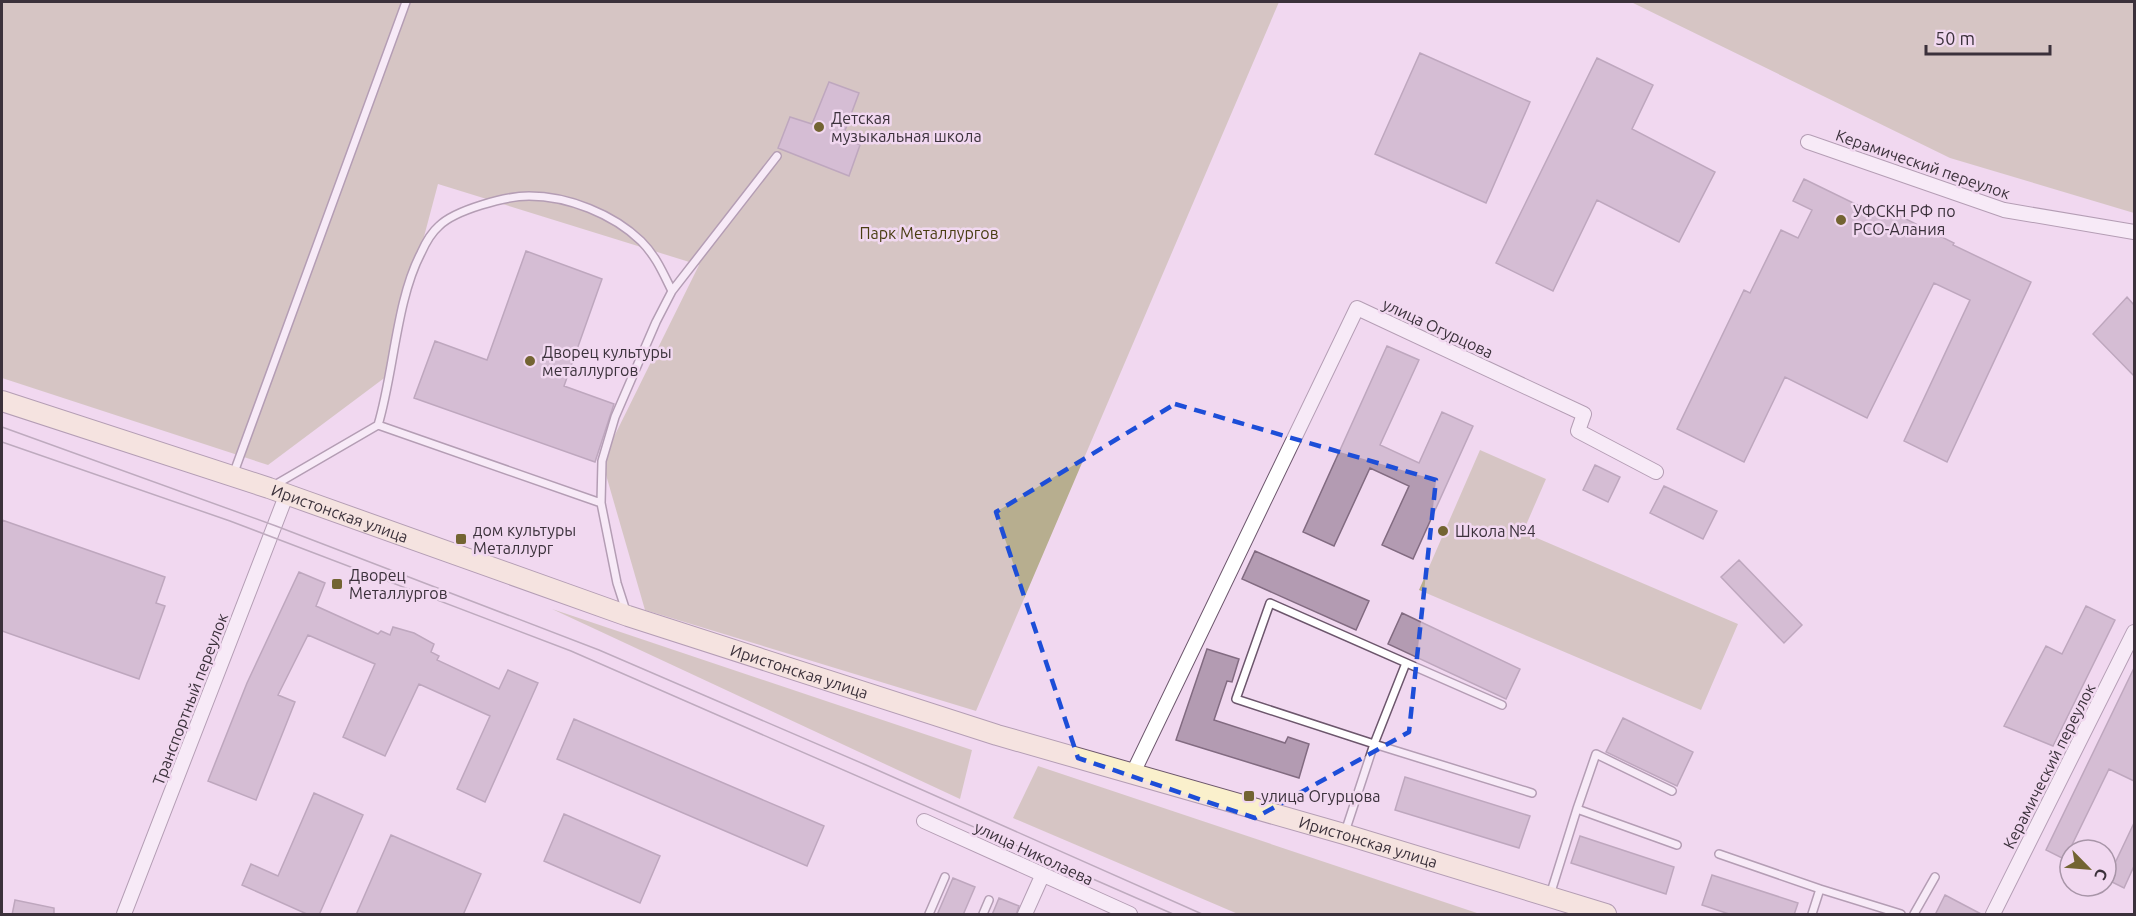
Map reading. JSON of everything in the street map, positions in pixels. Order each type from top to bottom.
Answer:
[{"type":"main road","name":"Иристонская улица","points":[[2,401],[277,492],[628,616],[997,735],[1344,834],[1606,915]]},
{"type":"street","name":"Керамический переулок","points":[[1808,142],[2004,210],[2134,232]]},
{"type":"street","name":"улица Огурцова","points":[[1132,775],[1357,308],[1584,414],[1578,431],[1656,472]]},
{"type":"street","name":"Транспортный переулок","points":[[124,915],[277,492]]},
{"type":"street","name":"Керамический переулок","points":[[1993,915],[2134,632]]},
{"type":"street","name":"улица Николаева","points":[[924,821],[1130,915]]},
{"type":"street","points":[[1025,915],[1042,876]]},
{"type":"lane","points":[[232,477],[406,2]]},
{"type":"lane","points":[[628,616],[617,583],[601,503],[602,462],[615,417],[672,291],[777,156]]},
{"type":"lane","points":[[277,492],[308,468],[378,425],[411,280],[421,252],[439,225],[474,207],[528,196],[573,203],[611,219],[640,241],[657,260],[672,291]]},
{"type":"lane","points":[[378,425],[601,503]]},
{"type":"lane","points":[[1502,705],[1270,603],[1236,699],[1532,793]]},
{"type":"lane","points":[[1344,834],[1374,744],[1406,663]]},
{"type":"lane","points":[[1549,897],[1596,754],[1672,791]]},
{"type":"lane","points":[[1577,809],[1677,845]]},
{"type":"lane","points":[[1719,854],[1901,915]]},
{"type":"lane","points":[[929,915],[945,877]]},
{"type":"lane","points":[[1914,915],[1935,877]]},
{"type":"lane","points":[[1812,915],[1820,889]]},
{"type":"lane","points":[[983,915],[989,900]]},
{"type":"highlighted area","points":[[1175,404],[1436,480],[1409,732],[1255,818],[1078,758],[996,512]]},
{"type":"green space","name":"Парк Металлургов","points":[[2,2],[1279,2],[976,711],[645,610],[602,461],[699,265],[438,184],[387,376],[268,465],[2,378]]},
{"type":"green space","points":[[1631,2],[2134,2],[2134,213],[1950,158]]},
{"type":"green space","points":[[1480,450],[1546,479],[1523,532],[1738,624],[1701,710],[1419,590]]},
{"type":"green space","points":[[552,609],[972,750],[960,799]]},
{"type":"green space","points":[[1038,766],[1480,914],[1238,914],[1013,818]]},
{"type":"building","points":[[1420,53],[1530,102],[1486,203],[1375,154]]},
{"type":"building","points":[[1597,58],[1653,85],[1632,129],[1715,172],[1679,242],[1597,200],[1553,291],[1496,263]]},
{"type":"building","points":[[829,82],[859,93],[843,136],[860,145],[849,176],[778,148],[790,117],[812,124]]},
{"type":"building","points":[[1804,179],[1884,218],[1888,210],[1954,243],[1953,245],[2031,282],[1947,462],[1904,441],[1970,300],[1934,283],[1867,418],[1785,377],[1744,462],[1677,429],[1744,290],[1750,293],[1781,230],[1798,238],[1812,210],[1793,201]]},
{"type":"building","name":"Дворец культуры металлургов","points":[[526,251],[602,279],[564,386],[614,404],[595,462],[414,398],[435,341],[487,360]]},
{"type":"building","points":[[2127,297],[2134,305],[2134,376],[2093,334]]},
{"type":"building","points":[[1387,346],[1419,360],[1380,445],[1419,463],[1442,412],[1473,426],[1413,559],[1382,545],[1409,486],[1370,468],[1334,546],[1303,532]]},
{"type":"building","points":[[1595,465],[1620,477],[1608,502],[1583,490]]},
{"type":"building","points":[[1664,486],[1717,511],[1703,539],[1650,513]]},
{"type":"building","points":[[2,520],[165,577],[156,603],[165,606],[139,679],[2,631]]},
{"type":"building","points":[[1255,551],[1369,601],[1356,630],[1242,579]]},
{"type":"building","points":[[1739,560],[1802,625],[1784,643],[1721,577]]},
{"type":"building","points":[[299,572],[325,583],[316,606],[378,634],[381,631],[390,635],[393,627],[414,633],[434,644],[431,652],[439,656],[437,660],[499,689],[508,670],[538,683],[485,802],[457,789],[490,716],[419,684],[385,756],[343,737],[375,664],[308,635],[278,695],[295,702],[256,800],[208,781],[247,683]]},
{"type":"building","points":[[2086,606],[2115,620],[2053,746],[2004,726],[2046,646],[2062,654]]},
{"type":"building","points":[[1402,613],[1520,669],[1506,699],[1388,644]]},
{"type":"building","points":[[1207,649],[1239,659],[1232,682],[1227,681],[1214,720],[1285,743],[1288,737],[1309,744],[1299,778],[1176,740]]},
{"type":"building","points":[[2134,668],[2134,781],[2109,769],[2075,838],[2058,838],[2058,856],[2046,850]]},
{"type":"building","points":[[1623,718],[1693,752],[1677,786],[1606,752]]},
{"type":"building","points":[[574,719],[824,826],[807,866],[557,759]]},
{"type":"building","points":[[1405,777],[1530,816],[1519,848],[1395,810]]},
{"type":"building","points":[[314,793],[363,815],[319,915],[309,915],[242,885],[251,864],[278,876]]},
{"type":"building","points":[[564,814],[660,856],[640,903],[544,861]]},
{"type":"building","points":[[2134,823],[2134,866],[2124,888],[2118,885],[2118,857]]},
{"type":"building","points":[[391,835],[481,874],[463,915],[356,915]]},
{"type":"building","points":[[1580,836],[1674,867],[1666,894],[1571,863]]},
{"type":"building","points":[[1712,875],[1798,903],[1794,915],[1732,915],[1702,905]]},
{"type":"building","points":[[953,878],[975,887],[963,915],[937,915]]},
{"type":"building","points":[[1945,895],[1983,915],[1935,915]]},
{"type":"building","points":[[999,898],[1019,906],[1016,915],[992,915]]},
{"type":"building","points":[[15,900],[54,908],[54,915],[12,915]]},
{"type":"tram line","points":[[2,427],[276,526],[599,650],[1202,914]]},
{"type":"tram line","points":[[2,442],[230,521],[571,651],[1173,914]]},
{"type":"place","name":"Детская музыкальная школа","points":[[819,127]]},
{"type":"place","name":"УФСКН РФ по РСО-Алания","points":[[1841,220]]},
{"type":"place","name":"Дворец культуры металлургов","points":[[530,361]]},
{"type":"place","name":"Школа №4","points":[[1443,531]]},
{"type":"place","name":"дом культуры Металлург","points":[[461,539]]},
{"type":"place","name":"Дворец Металлургов","points":[[337,584]]},
{"type":"place","name":"улица Огурцова","points":[[1249,796]]}]
